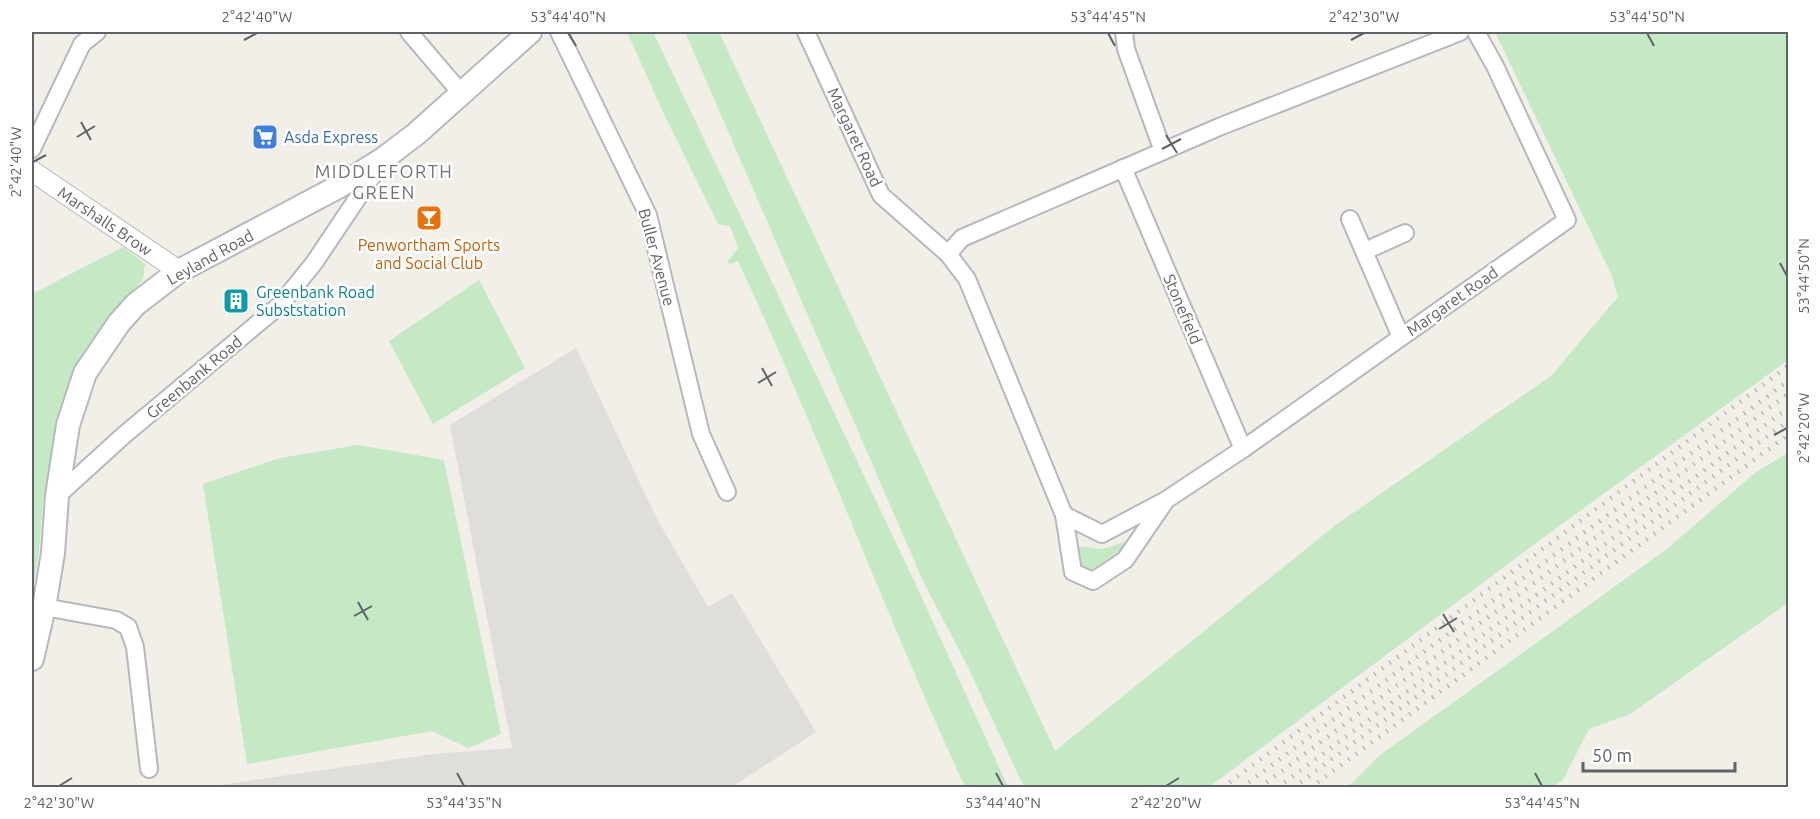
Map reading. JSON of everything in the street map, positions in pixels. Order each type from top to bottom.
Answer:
[{"type":"main road","name":"Leyland Road","points":[[32,659],[53,553],[57,496],[68,425],[85,373],[119,323],[136,304],[179,271],[338,187],[383,159],[416,134],[530,32]]},
{"type":"street","points":[[32,149],[82,44],[97,32]]},
{"type":"street","points":[[409,32],[461,93]]},
{"type":"street","name":"Buller Avenue","points":[[559,32],[648,215],[701,434],[727,492]]},
{"type":"street","name":"Margaret Road","points":[[806,32],[881,195],[948,254],[967,279],[1064,515],[1073,572],[1093,581],[1125,560],[1166,500]]},
{"type":"street","points":[[1124,32],[1126,49],[1163,151]]},
{"type":"street","points":[[948,254],[962,238],[1123,168],[1460,32]]},
{"type":"street","name":"Margaret Road","points":[[1064,515],[1102,534],[1166,500],[1243,449],[1567,219],[1495,66],[1476,32]]},
{"type":"street","name":"Greenbank Road","points":[[57,496],[124,435],[280,305],[314,263],[383,159]]},
{"type":"street","name":"Stonefield","points":[[1123,168],[1243,449]]},
{"type":"street","name":"Marshalls Brow","points":[[32,171],[179,271]]},
{"type":"street","points":[[1350,219],[1401,337]]},
{"type":"street","points":[[1365,251],[1405,232]]},
{"type":"street","points":[[44,607],[116,620],[128,627],[135,646],[149,769]]},
{"type":"shaded area","points":[[576,348],[656,517],[708,607],[732,593],[816,732],[732,787],[206,787],[433,754],[512,748],[450,425]]},
{"type":"green space","points":[[627,32],[653,32],[917,587],[1008,787],[965,787],[907,656],[768,326],[738,261],[729,265],[728,261],[738,248],[730,226],[718,224]]},
{"type":"green space","points":[[685,32],[719,32],[1055,751],[1337,524],[1551,376],[1618,297],[1612,276],[1495,32],[1788,32],[1788,360],[1555,529],[1209,787],[1024,787],[967,665],[923,581]]},
{"type":"green space","points":[[123,247],[145,264],[143,279],[88,347],[74,369],[57,433],[43,502],[39,551],[32,593],[32,294]]},
{"type":"green space","points":[[479,280],[525,368],[433,424],[389,341]]},
{"type":"green space","points":[[358,445],[444,460],[501,734],[468,748],[432,731],[247,764],[203,484],[280,458]]},
{"type":"green space","points":[[1788,453],[1788,603],[1630,714],[1589,729],[1563,780],[1551,788],[1344,787],[1352,783],[1380,755],[1667,549],[1756,472]]},
{"type":"green space","points":[[1125,542],[1119,554],[1098,571],[1087,570],[1075,557],[1077,546],[1102,549]]},
{"type":"railway","points":[[1222,788],[1788,366]]},
{"type":"railway","points":[[1241,788],[1788,381]]},
{"type":"railway","points":[[1259,788],[1788,394]]},
{"type":"railway","points":[[1277,788],[1788,408]]},
{"type":"railway","points":[[1293,788],[1788,421]]},
{"type":"railway","points":[[1310,788],[1788,435]]},
{"type":"place","name":"Asda Express","points":[[265,137]]},
{"type":"place","name":"Penwortham Sports and Social Club","points":[[429,218]]},
{"type":"place","name":"Greenbank Road Subststation","points":[[236,301]]},
{"type":"district","name":"MIDDLEFORTH GREEN","points":[[384,181]]}]
